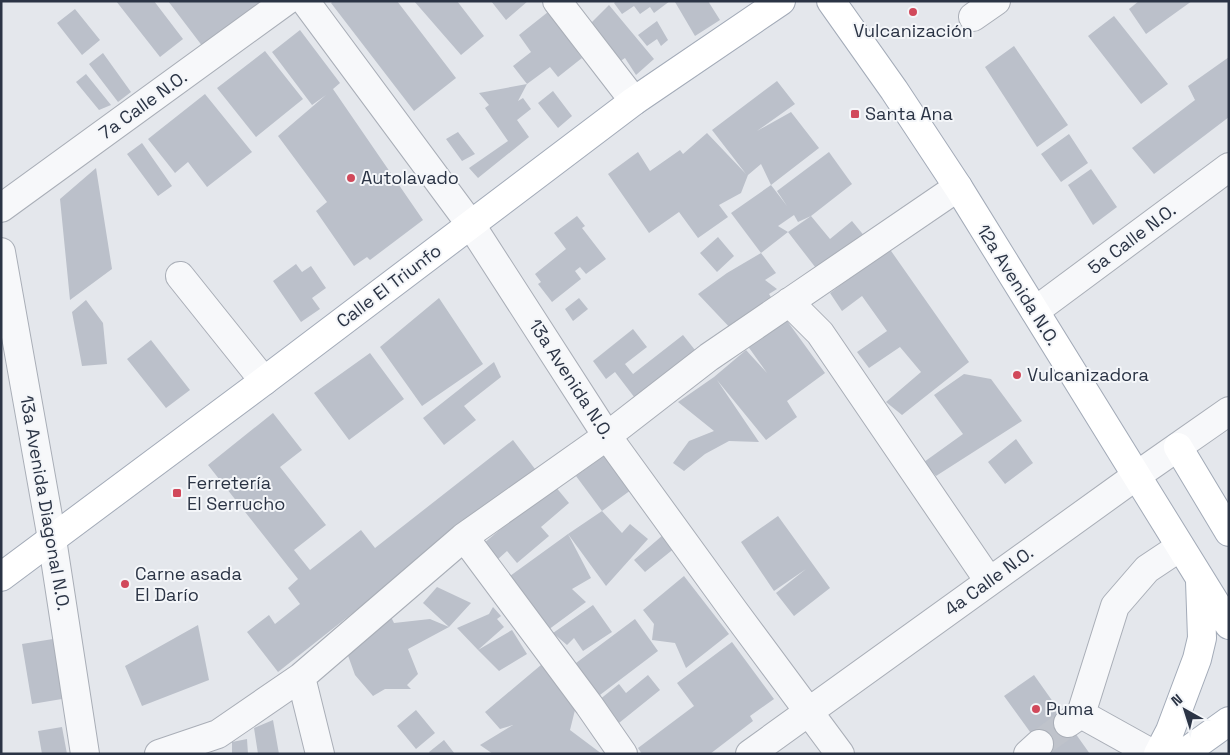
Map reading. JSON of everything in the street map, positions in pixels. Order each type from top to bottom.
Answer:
[{"type":"main road","name":"Calle El Triunfo","points":[[1,576],[264,381],[634,101],[781,1]]},
{"type":"main road","name":"12a Avenida N.O.","points":[[831,1],[894,90],[958,187],[1229,625]]},
{"type":"main road","points":[[1178,447],[1229,532]]},
{"type":"main road","points":[[1158,754],[1170,731],[1197,660],[1202,638],[1200,580],[1229,589]]},
{"type":"main road","points":[[1188,750],[1229,721]]},
{"type":"main road","points":[[1188,750],[1229,744]]},
{"type":"street","name":"7a Calle N.O.","points":[[1,208],[286,1]]},
{"type":"street","name":"13a Avenida N.O.","points":[[305,1],[471,225],[607,436],[840,754]]},
{"type":"street","points":[[557,1],[634,101]]},
{"type":"street","points":[[973,17],[996,1]]},
{"type":"street","name":"5a Calle N.O.","points":[[1035,311],[1229,167]]},
{"type":"street","points":[[159,754],[218,734],[301,677],[464,537],[607,436],[709,357],[958,187]]},
{"type":"street","name":"13a Avenida Diagonal N.O.","points":[[1,252],[52,540],[85,754]]},
{"type":"street","points":[[180,276],[264,381]]},
{"type":"street","points":[[789,302],[820,333],[988,581]]},
{"type":"street","name":"4a Calle N.O.","points":[[750,754],[988,581],[1229,411]]},
{"type":"street","points":[[464,537],[589,704],[623,754]]},
{"type":"street","points":[[1153,754],[1074,719],[1115,606],[1147,569],[1180,547]]},
{"type":"street","points":[[301,677],[320,754]]},
{"type":"building","points":[[116,1],[154,1],[183,39],[160,57]]},
{"type":"building","points":[[168,1],[263,1],[203,47]]},
{"type":"building","points":[[333,1],[397,1],[456,78],[414,111],[331,3]]},
{"type":"building","points":[[414,1],[457,1],[484,36],[461,55]]},
{"type":"building","points":[[491,1],[528,1],[506,20]]},
{"type":"building","points":[[616,1],[670,1],[654,13],[650,7],[640,14],[634,6],[622,14],[614,3]]},
{"type":"building","points":[[708,1],[720,20],[695,36],[675,2]]},
{"type":"building","points":[[1139,1],[1192,1],[1146,34],[1129,9]]},
{"type":"building","points":[[609,5],[654,59],[636,75],[625,58],[619,62],[589,25]]},
{"type":"building","points":[[75,9],[100,40],[82,55],[57,23]]},
{"type":"building","points":[[548,12],[582,58],[558,77],[550,67],[527,84],[513,66],[531,52],[519,35]]},
{"type":"building","points":[[1114,16],[1168,84],[1141,104],[1088,36]]},
{"type":"building","points":[[657,21],[668,40],[661,46],[657,39],[647,46],[638,35]]},
{"type":"building","name":"Autolavado","points":[[300,30],[340,83],[333,89],[423,220],[370,260],[367,257],[354,266],[316,211],[327,202],[278,136],[326,95],[312,105],[272,52]]},
{"type":"building","points":[[1014,46],[1068,125],[1037,147],[985,67]]},
{"type":"building","points":[[265,51],[303,99],[256,137],[217,88]]},
{"type":"building","points":[[103,53],[131,92],[118,102],[89,64]]},
{"type":"building","points":[[1229,57],[1229,117],[1154,174],[1132,148],[1195,100],[1188,86]]},
{"type":"building","points":[[86,74],[111,105],[99,110],[76,82]]},
{"type":"building","points":[[777,81],[795,104],[757,131],[791,112],[819,148],[771,185],[761,164],[748,175],[741,193],[719,205],[728,217],[698,238],[679,212],[649,233],[608,174],[638,152],[650,171],[680,150],[683,154],[707,133],[746,174],[712,130]]},
{"type":"building","points":[[527,84],[518,101],[523,98],[531,109],[517,120],[529,137],[478,178],[469,168],[508,141],[485,108],[489,105],[479,93]]},
{"type":"building","points":[[553,91],[572,116],[558,128],[538,103]]},
{"type":"building","points":[[205,94],[252,152],[207,187],[188,162],[175,173],[148,139]]},
{"type":"building","points":[[458,132],[475,154],[462,161],[446,139]]},
{"type":"building","points":[[1069,134],[1088,163],[1061,182],[1041,154]]},
{"type":"building","points":[[142,143],[172,186],[158,196],[127,154]]},
{"type":"building","points":[[829,152],[852,184],[811,216],[798,222],[794,215],[778,226],[788,232],[761,253],[731,213],[771,185],[787,206],[777,191]]},
{"type":"building","points":[[96,168],[112,269],[70,300],[60,199]]},
{"type":"building","points":[[1091,169],[1117,207],[1093,225],[1068,185]]},
{"type":"building","points":[[577,216],[585,226],[582,228],[606,259],[586,274],[580,267],[575,271],[581,279],[552,302],[538,284],[541,282],[535,274],[566,249],[554,233]]},
{"type":"building","points":[[811,216],[830,239],[852,221],[866,238],[819,272],[788,232]]},
{"type":"building","points":[[718,237],[734,256],[717,272],[700,253]]},
{"type":"building","points":[[889,248],[969,362],[902,415],[886,402],[921,372],[900,347],[869,368],[857,352],[887,331],[862,296],[842,311],[830,293]]},
{"type":"building","points":[[761,253],[776,273],[765,280],[777,289],[769,294],[776,305],[734,332],[698,294],[727,273]]},
{"type":"building","points":[[296,264],[302,272],[311,266],[326,288],[312,298],[320,309],[301,322],[273,281]]},
{"type":"building","points":[[439,298],[483,364],[422,406],[380,347]]},
{"type":"building","points":[[579,298],[588,309],[573,321],[565,309]]},
{"type":"building","points":[[86,300],[103,323],[107,364],[82,366],[72,312]]},
{"type":"building","points":[[785,318],[825,373],[787,401],[797,417],[766,440],[717,380],[759,442],[729,441],[705,454],[684,471],[673,463],[689,441],[714,431],[678,402],[714,377],[746,350],[767,373],[747,345]]},
{"type":"building","points":[[633,329],[647,347],[625,364],[633,374],[683,335],[699,355],[638,402],[615,372],[606,379],[593,361]]},
{"type":"building","points":[[151,340],[190,390],[166,408],[127,359]]},
{"type":"building","points":[[370,353],[404,399],[349,440],[314,393]]},
{"type":"building","points":[[494,362],[501,377],[464,406],[476,420],[444,445],[423,418]]},
{"type":"building","points":[[964,374],[991,379],[1022,421],[936,476],[924,462],[963,434],[934,395]]},
{"type":"building","points":[[273,413],[302,450],[280,467],[326,525],[294,550],[310,570],[361,530],[375,548],[513,440],[535,469],[278,672],[247,632],[269,615],[275,624],[300,604],[288,588],[298,579],[208,465]]},
{"type":"building","points":[[1016,439],[1033,463],[1005,484],[988,462]]},
{"type":"building","points":[[605,455],[631,490],[602,511],[576,476]]},
{"type":"building","points":[[555,486],[569,503],[541,527],[549,536],[517,563],[507,551],[497,560],[483,544],[538,497]]},
{"type":"building","points":[[602,511],[622,533],[630,524],[648,539],[606,586],[568,534]]},
{"type":"building","points":[[778,516],[830,588],[794,616],[776,593],[806,569],[774,591],[741,542]]},
{"type":"building","points":[[670,529],[681,543],[645,572],[634,560]]},
{"type":"building","points":[[568,534],[591,578],[572,589],[586,602],[548,630],[510,576]]},
{"type":"building","points":[[684,576],[729,634],[686,668],[675,643],[652,640],[654,624],[643,610]]},
{"type":"building","points":[[437,587],[471,603],[449,627],[423,603]]},
{"type":"building","points":[[593,605],[612,632],[583,651],[574,638],[567,645],[553,633]]},
{"type":"building","points":[[493,607],[501,616],[497,619],[504,627],[478,650],[457,628],[489,614]]},
{"type":"building","points":[[390,615],[394,623],[430,619],[449,627],[408,649],[418,674],[407,685],[411,689],[385,689],[373,696],[355,675],[346,650]]},
{"type":"building","points":[[635,619],[658,651],[592,701],[568,669]]},
{"type":"building","points":[[198,625],[209,680],[142,706],[125,666]]},
{"type":"building","points":[[512,630],[527,654],[499,671],[478,650]]},
{"type":"building","points":[[53,639],[62,699],[32,704],[22,644]]},
{"type":"building","points":[[732,642],[774,699],[750,716],[753,721],[710,754],[642,754],[638,748],[694,706],[677,683]]},
{"type":"building","points":[[541,665],[576,706],[570,730],[602,754],[493,754],[480,745],[513,725],[500,729],[485,712]]},
{"type":"building","points":[[648,675],[660,690],[614,727],[599,700],[619,684],[626,693]]},
{"type":"building","name":"Puma","points":[[1034,675],[1090,754],[1046,754],[1004,696]]},
{"type":"building","points":[[416,710],[435,733],[416,749],[397,726]]},
{"type":"building","points":[[273,720],[279,754],[258,754],[254,728]]},
{"type":"building","points":[[62,727],[67,754],[42,754],[38,731]]},
{"type":"building","points":[[247,739],[248,754],[232,754],[232,742]]},
{"type":"building","points":[[444,740],[455,754],[430,754],[429,752]]},
{"type":"tunnel","points":[[1039,744],[1068,723]]},
{"type":"place","name":"Vulcanización","points":[[913,12]]},
{"type":"place","name":"Santa Ana","points":[[855,114]]},
{"type":"place","name":"Autolavado","points":[[351,178]]},
{"type":"place","name":"Vulcanizadora","points":[[1017,375]]},
{"type":"place","name":"Ferretería El Serrucho","points":[[177,493]]},
{"type":"place","name":"Carne asada El Darío","points":[[125,584]]},
{"type":"place","name":"Puma","points":[[1036,709]]}]
